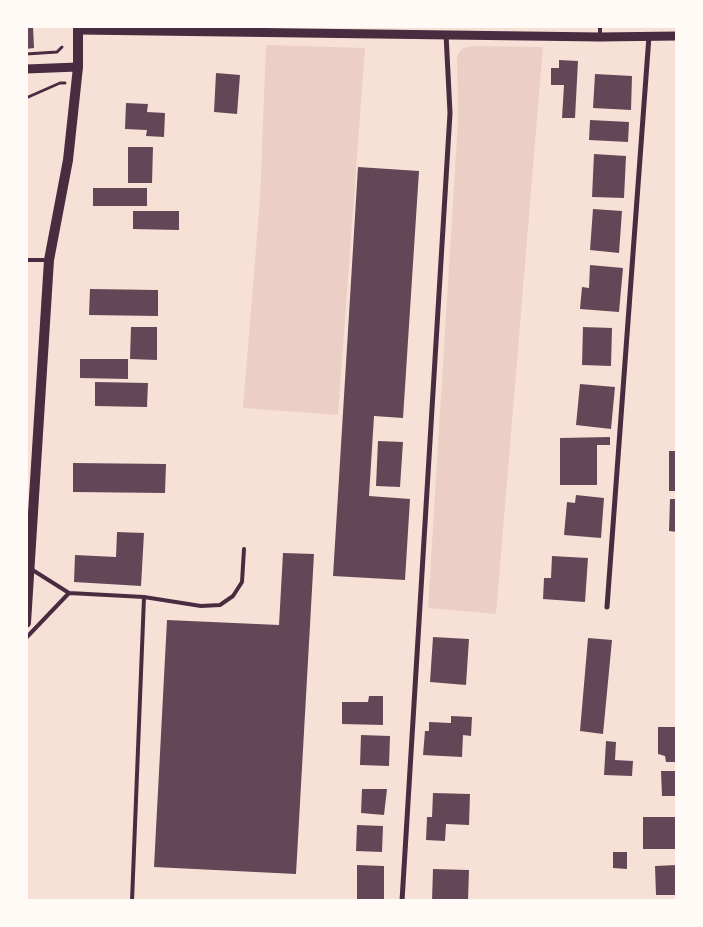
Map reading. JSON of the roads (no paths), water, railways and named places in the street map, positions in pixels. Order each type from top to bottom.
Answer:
[{"type":"main road","points":[[26,623],[49,260],[68,160],[78,66],[78,28]]},
{"type":"street","points":[[78,28],[600,37],[677,36]]},
{"type":"street","points":[[402,901],[450,113],[446,34]]},
{"type":"street","points":[[607,607],[649,36]]},
{"type":"street","points":[[26,69],[78,66]]},
{"type":"lane","points":[[600,26],[600,37]]},
{"type":"lane","points":[[26,260],[49,260]]},
{"type":"lane","points":[[30,568],[69,593],[144,597],[201,606],[220,605],[234,596],[242,582],[244,549]]},
{"type":"lane","points":[[26,638],[69,593]]},
{"type":"lane","points":[[132,901],[144,597]]}]
